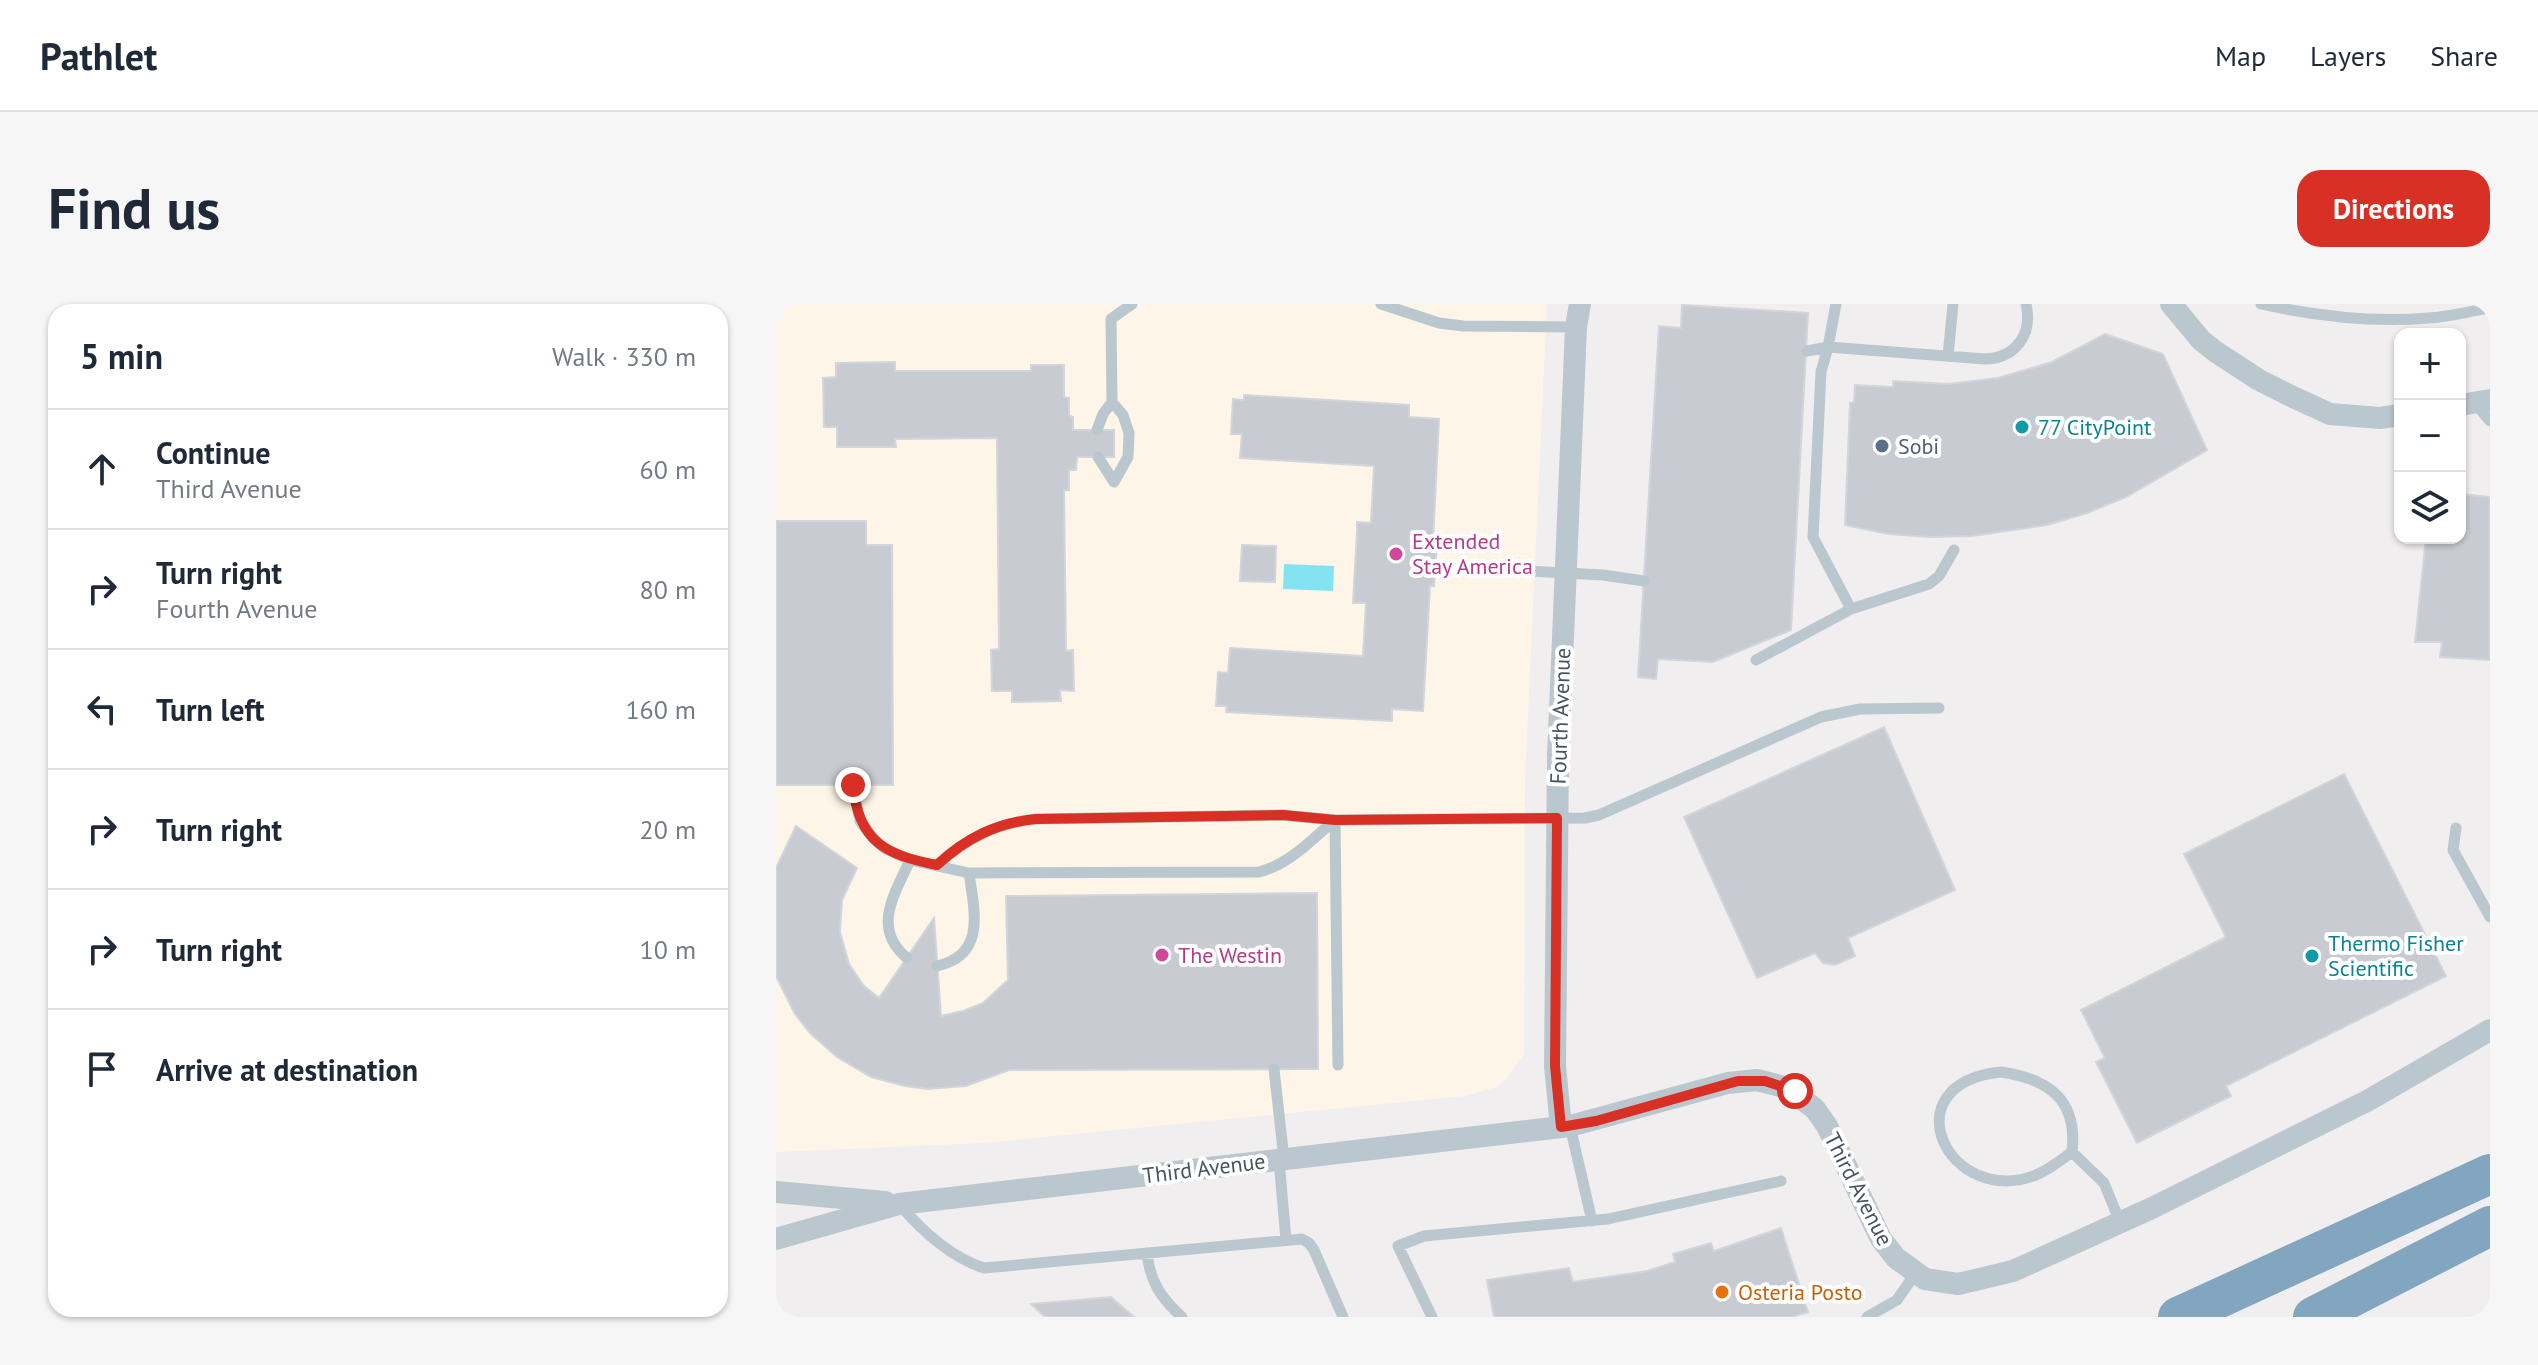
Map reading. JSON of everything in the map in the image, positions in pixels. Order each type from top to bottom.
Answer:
[{"type":"highway","points":[[2178,1317],[2490,1174]]},
{"type":"highway","points":[[2313,1317],[2490,1226]]},
{"type":"street","name":"Fourth Avenue","points":[[1566,1127],[1555,1066],[1557,818],[1576,327],[1580,304]]},
{"type":"street","points":[[2171,304],[2201,340],[2259,380],[2330,414],[2380,418],[2394,416]]},
{"type":"street","points":[[1915,1274],[1946,1284],[1983,1280],[2027,1265],[2380,1094],[2490,1030]]},
{"type":"street","name":"Third Avenue","points":[[776,1239],[899,1204],[1566,1127],[1738,1081],[1765,1081],[1788,1088],[1808,1101],[1821,1117],[1881,1239],[1896,1258],[1915,1274]]},
{"type":"street","name":"Third Avenue","points":[[776,1192],[899,1204]]},
{"type":"lane","points":[[1098,457],[1114,482],[1130,451],[1128,426],[1112,402],[1111,319],[1132,304]]},
{"type":"lane","points":[[1381,304],[1439,323],[1463,326],[1576,327]]},
{"type":"lane","points":[[1836,304],[1821,372],[1812,529],[1814,543],[1851,609]]},
{"type":"lane","points":[[1948,356],[1953,304]]},
{"type":"lane","points":[[1807,351],[1828,347],[1994,359],[2021,343],[2028,323],[2026,304]]},
{"type":"lane","points":[[2261,304],[2340,318],[2383,320],[2431,318],[2490,308]]},
{"type":"lane","points":[[1097,430],[1112,402]]},
{"type":"lane","points":[[2475,403],[2490,421]]},
{"type":"lane","points":[[1756,660],[1851,609],[1929,584],[1939,576],[1954,550]]},
{"type":"lane","points":[[1476,568],[1644,581]]},
{"type":"lane","points":[[937,865],[955,849],[987,830],[1036,819],[1283,815],[1335,820],[1585,818],[1599,815],[1833,714],[1875,707],[1939,708]]},
{"type":"lane","points":[[853,785],[857,811],[866,830],[884,848],[910,860],[969,873],[1259,872],[1287,859],[1335,820]]},
{"type":"lane","points":[[1335,820],[1338,1065]]},
{"type":"lane","points":[[2456,828],[2453,850],[2490,917]]},
{"type":"lane","points":[[907,958],[891,938],[888,921],[891,903],[910,860]]},
{"type":"lane","points":[[937,966],[959,957],[972,940],[974,910],[969,873]]},
{"type":"lane","points":[[1274,1069],[1286,1240]]},
{"type":"lane","points":[[2001,1072],[2022,1075],[2039,1082],[2068,1108],[2075,1131],[2072,1152],[2036,1175],[2016,1180],[1980,1175],[1960,1166],[1948,1154],[1941,1139],[1937,1117],[1948,1096],[1981,1074],[2001,1072]]},
{"type":"lane","points":[[1566,1127],[1592,1221]]},
{"type":"lane","points":[[2072,1152],[2104,1183],[2120,1222]]},
{"type":"lane","points":[[1432,1317],[1398,1246],[1424,1236],[1592,1221],[1781,1181]]},
{"type":"lane","points":[[899,1204],[914,1223],[937,1242],[984,1268],[1302,1239],[1311,1246],[1343,1317]]},
{"type":"lane","points":[[1147,1253],[1152,1281],[1182,1317]]},
{"type":"lane","points":[[1867,1317],[1897,1300],[1915,1274]]},
{"type":"shaded area","points":[[776,304],[1547,304],[1525,779],[1524,1054],[1508,1077],[1497,1087],[1465,1096],[984,1143],[776,1152]]},
{"type":"water","points":[[1284,564],[1334,566],[1333,591],[1283,589]]},
{"type":"building","points":[[1682,305],[1808,313],[1791,630],[1713,662],[1658,659],[1656,679],[1638,677],[1659,326],[1681,328]]},
{"type":"building","name":"77 CityPoint","points":[[2105,334],[2163,354],[2207,450],[2126,497],[2047,525],[1972,536],[1930,537],[1888,534],[1845,525],[1850,403],[1854,402],[1855,385],[1893,387],[1893,381],[1949,384],[1998,378],[2052,362]]},
{"type":"building","points":[[895,362],[895,371],[1031,371],[1031,365],[1064,365],[1064,397],[1069,398],[1073,430],[1114,430],[1114,457],[1077,457],[1076,470],[1069,470],[1069,490],[1064,490],[1066,651],[1073,650],[1074,691],[1060,690],[1061,701],[1012,702],[1012,691],[992,691],[991,650],[999,649],[997,438],[895,439],[896,447],[837,447],[837,427],[824,427],[823,378],[836,377],[836,363]]},
{"type":"building","name":"Extended Stay America","points":[[1244,395],[1409,405],[1409,417],[1439,419],[1433,542],[1437,542],[1434,586],[1430,586],[1423,711],[1392,709],[1392,721],[1226,712],[1227,706],[1216,706],[1218,672],[1228,673],[1230,648],[1363,656],[1366,603],[1353,603],[1357,522],[1371,523],[1374,466],[1240,458],[1242,434],[1231,434],[1233,399],[1244,400]]},
{"type":"building","points":[[2466,495],[2490,497],[2490,660],[2440,657],[2442,642],[2415,642],[2425,544],[2466,544]]},
{"type":"building","points":[[776,521],[866,521],[866,545],[892,545],[893,785],[776,785]]},
{"type":"building","points":[[1242,545],[1276,546],[1275,582],[1240,581]]},
{"type":"building","points":[[1884,727],[1955,890],[1848,938],[1855,956],[1835,965],[1823,963],[1815,953],[1757,978],[1684,817]]},
{"type":"building","name":"Thermo Fisher Scientific","points":[[2344,774],[2446,976],[2226,1086],[2231,1096],[2137,1143],[2096,1062],[2105,1058],[2081,1010],[2226,937],[2184,854]]},
{"type":"building","name":"The Westin","points":[[796,826],[857,868],[842,900],[840,932],[849,964],[864,986],[879,998],[934,918],[941,1016],[983,1003],[1008,980],[1006,896],[1317,893],[1318,1069],[1009,1070],[966,1086],[928,1089],[871,1077],[837,1057],[810,1033],[795,1014],[776,976],[776,868]]},
{"type":"building","points":[[1781,1228],[1808,1312],[1792,1317],[1494,1317],[1487,1280],[1569,1268],[1573,1282],[1647,1271],[1675,1262],[1673,1254],[1711,1243],[1714,1251]]},
{"type":"building","points":[[1111,1297],[1134,1317],[1045,1317],[1031,1304]]},
{"type":"place","name":"77 CityPoint","points":[[2022,427]]},
{"type":"place","name":"Sobi","points":[[1882,446]]},
{"type":"place","name":"Extended Stay America","points":[[1396,554]]},
{"type":"place","name":"The Westin","points":[[1162,955]]},
{"type":"place","name":"Thermo Fisher Scientific","points":[[2312,956]]},
{"type":"place","name":"Osteria Posto","points":[[1722,1292]]},
{"type":"route","points":[[853,785],[860,821],[874,839],[896,855],[937,865],[955,849],[987,830],[1036,819],[1283,815],[1335,820],[1557,818],[1555,1066],[1561,1127],[1596,1121],[1738,1081],[1765,1081],[1795,1091]]}]
